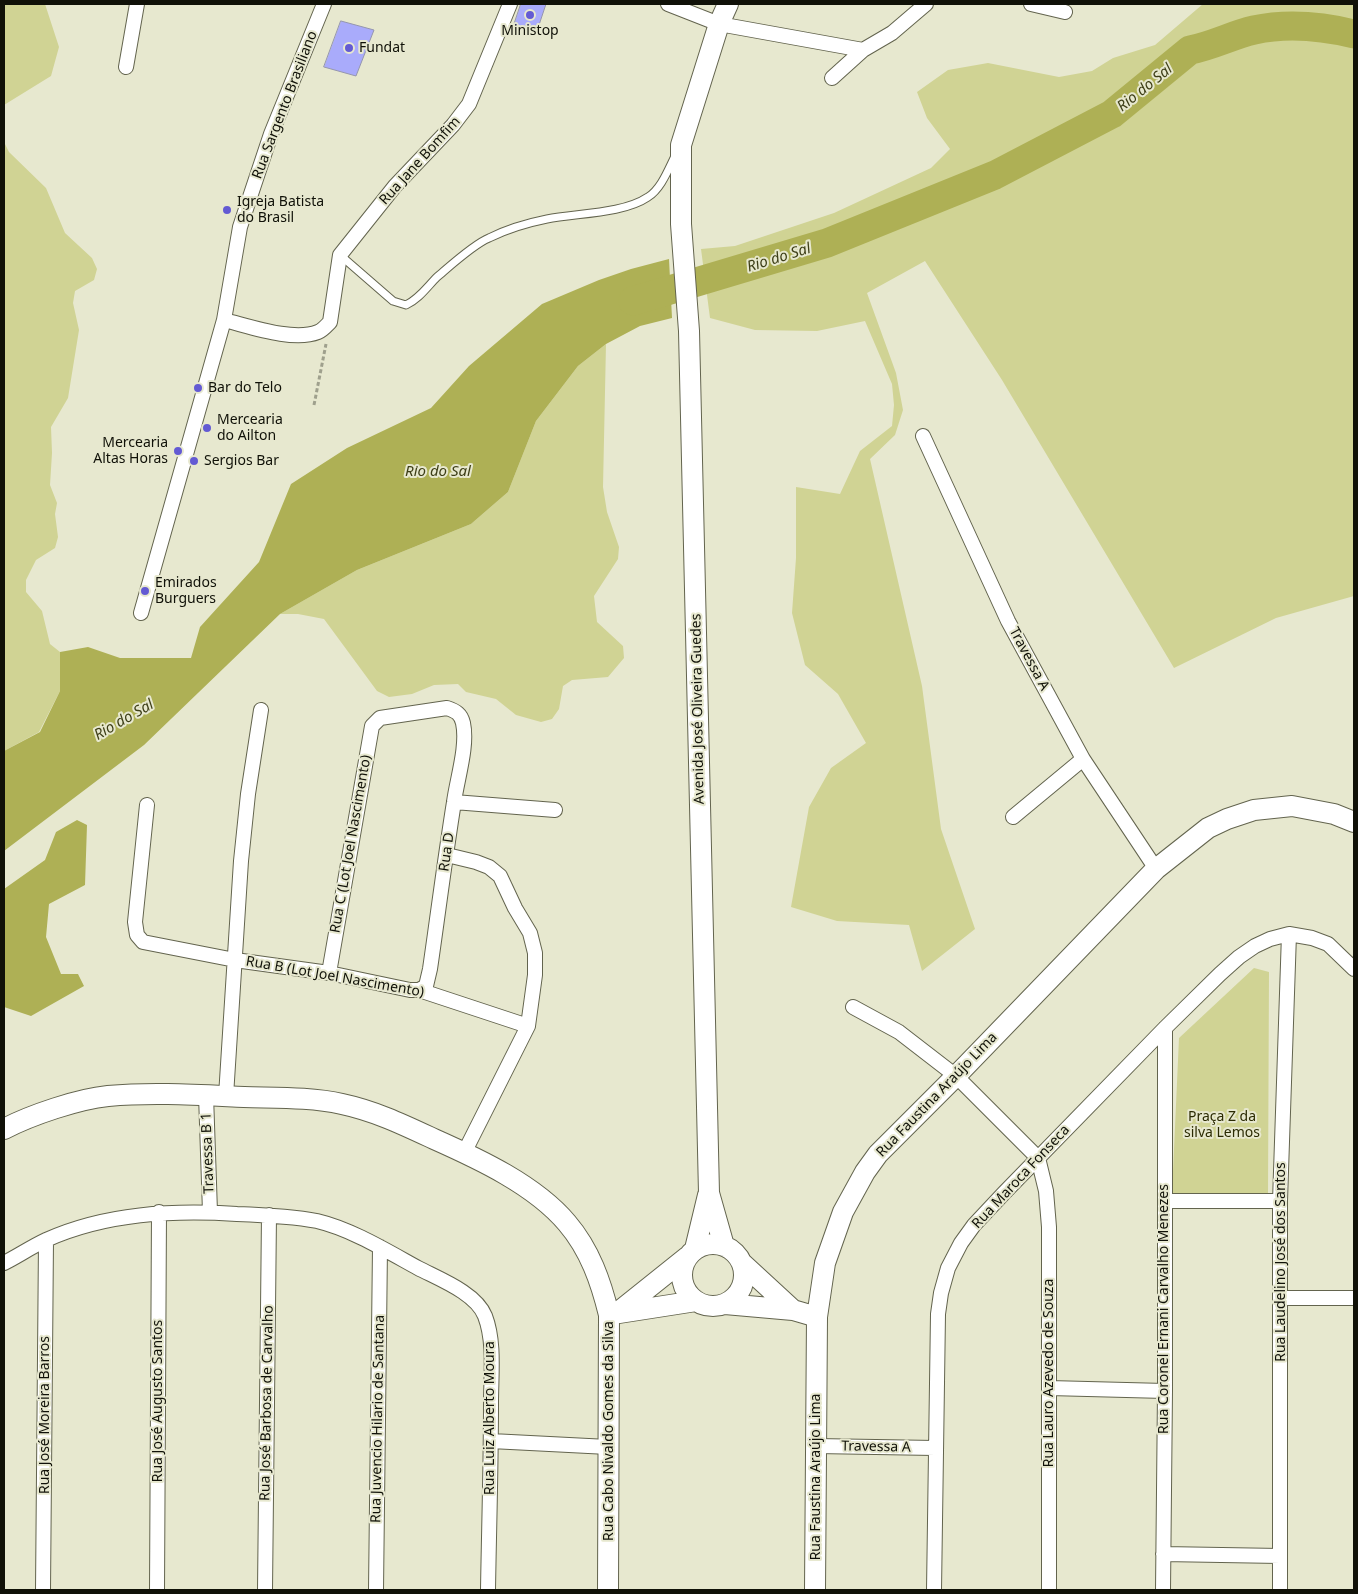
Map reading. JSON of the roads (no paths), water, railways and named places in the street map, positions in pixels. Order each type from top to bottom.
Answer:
[{"type":"street","points":[[126,67],[137,4]]},
{"type":"street","name":"Rua Sargento Brasiliano","points":[[141,613],[224,320],[240,227],[271,134],[324,4]]},
{"type":"street","name":"Rua Jane Bomfim","points":[[340,255],[395,186],[454,125],[469,104],[510,4]]},
{"type":"street","points":[[668,4],[719,24],[863,50]]},
{"type":"street","name":"Avenida José Oliveira Guedes","points":[[724,1246],[709,1193],[689,331],[681,224],[681,145],[719,24],[728,4]]},
{"type":"street","points":[[832,78],[863,50],[892,33],[926,4]]},
{"type":"street","points":[[1031,4],[1065,12]]},
{"type":"street","points":[[224,320],[280,333],[316,333],[330,322],[340,255]]},
{"type":"street","name":"Travessa A","points":[[923,436],[1008,620],[1083,759],[1156,869]]},
{"type":"street","name":"Rua C (Lot Joel Nascimento)","points":[[329,973],[371,730],[374,723],[380,718],[442,708],[457,712]]},
{"type":"street","points":[[226,1096],[241,861],[248,794],[261,710]]},
{"type":"street","name":"Rua D","points":[[419,990],[426,986],[430,969],[463,748],[464,732],[462,720],[457,712]]},
{"type":"street","points":[[1013,817],[1083,759]]},
{"type":"street","points":[[454,802],[555,810]]},
{"type":"street","name":"Rua B (Lot Joel Nascimento)","points":[[147,805],[135,922],[136,932],[143,942],[236,960],[329,973],[410,990],[419,990],[528,1026]]},
{"type":"street","name":"Rua Faustina Araújo Lima","points":[[815,1590],[817,1317],[825,1263],[843,1212],[854,1189],[878,1154],[1156,869],[1208,828],[1254,810],[1292,806],[1334,814],[1354,822]]},
{"type":"street","points":[[447,855],[476,862],[497,872],[503,879],[515,908],[528,928],[533,947],[535,968],[528,1026],[464,1153]]},
{"type":"street","name":"Rua Maroca Fonseca","points":[[934,1590],[938,1314],[941,1293],[948,1268],[961,1243],[974,1225],[1038,1158],[1165,1028],[1239,957],[1270,939],[1289,934],[1312,938],[1328,944],[1354,968]]},
{"type":"street","name":"Rua Laudelino José dos Santos","points":[[1280,1590],[1280,1201],[1289,934]]},
{"type":"street","points":[[853,1007],[899,1032],[956,1076],[1038,1158]]},
{"type":"street","name":"Rua Coronel Ernani Carvalho Menezes","points":[[1163,1590],[1165,1028]]},
{"type":"street","name":"Rua Cabo Nivaldo Gomes da Silva","points":[[4,1130],[56,1108],[106,1096],[146,1094],[297,1098],[341,1104],[383,1115],[464,1153],[505,1175],[547,1202],[568,1223],[592,1260],[613,1314],[608,1447],[608,1590]]},
{"type":"street","name":"Travessa B 1","points":[[206,1095],[210,1212]]},
{"type":"street","name":"Rua Lauro Azevedo de Souza","points":[[1038,1158],[1046,1191],[1049,1227],[1049,1590]]},
{"type":"street","name":"Avenida José Oliveira Guedes","points":[[691,1253],[709,1193]]},
{"type":"street","points":[[1164,1201],[1280,1201]]},
{"type":"street","name":"Rua Luiz Alberto Moura","points":[[4,1263],[46,1240],[98,1222],[159,1212],[269,1215],[318,1222],[347,1232],[380,1247],[457,1288],[472,1299],[484,1314],[489,1330],[492,1354],[488,1590]]},
{"type":"street","name":"Rua José Augusto Santos","points":[[157,1590],[159,1212]]},
{"type":"street","name":"Rua José Barbosa de Carvalho","points":[[265,1590],[269,1215]]},
{"type":"street","name":"Rua José Moreira Barros","points":[[43,1590],[46,1240]]},
{"type":"street","points":[[613,1314],[691,1253],[704,1245],[714,1244],[724,1246],[733,1251],[742,1262],[794,1310]]},
{"type":"street","name":"Rua Juvencio Hilario de Santana","points":[[376,1590],[380,1247]]},
{"type":"street","points":[[691,1253],[683,1266],[684,1286],[688,1295],[705,1306],[715,1307],[734,1299],[742,1287],[744,1272],[742,1262]]},
{"type":"street","points":[[1280,1298],[1354,1298]]},
{"type":"street","points":[[613,1314],[696,1301]]},
{"type":"street","points":[[725,1304],[794,1310],[817,1317]]},
{"type":"street","points":[[1050,1388],[1165,1391]]},
{"type":"street","points":[[491,1441],[608,1447]]},
{"type":"street","name":"Travessa A","points":[[816,1446],[935,1448]]},
{"type":"street","points":[[1163,1554],[1280,1556]]},
{"type":"lane","points":[[340,255],[393,301],[406,305],[417,298],[437,278],[486,238],[518,226],[640,202],[655,192],[681,145]]},
{"type":"water","name":"Rio do Sal","points":[[669,259],[672,318],[640,326],[606,344],[578,366],[536,421],[508,492],[471,524],[357,570],[280,614],[144,745],[4,851],[4,751],[40,732],[60,691],[60,652],[88,647],[120,658],[191,658],[200,627],[259,562],[291,484],[347,448],[431,408],[469,366],[542,304],[599,280]]},
{"type":"water","points":[[77,820],[87,825],[85,885],[49,904],[46,937],[61,974],[78,974],[84,986],[31,1016],[4,1007],[4,889],[45,860],[56,832]]},
{"type":"waterway","name":"Rio do Sal","points":[[633,301],[827,243],[995,175],[1112,114],[1190,50],[1246,32],[1266,28],[1291,26],[1317,27],[1354,34]]},
{"type":"place","name":"Ministop","points":[[530,15]]},
{"type":"place","name":"Fundat","points":[[349,48]]},
{"type":"place","name":"Igreja Batista do Brasil","points":[[227,210]]},
{"type":"place","name":"Bar do Telo","points":[[198,388]]},
{"type":"place","name":"Mercearia do Ailton","points":[[207,428]]},
{"type":"place","name":"Mercearia Altas Horas","points":[[178,451]]},
{"type":"place","name":"Sergios Bar","points":[[194,461]]},
{"type":"place","name":"Emirados Burguers","points":[[145,591]]},
{"type":"park label","name":"Praça Z da silva Lemos","points":[[1222,1126]]}]
